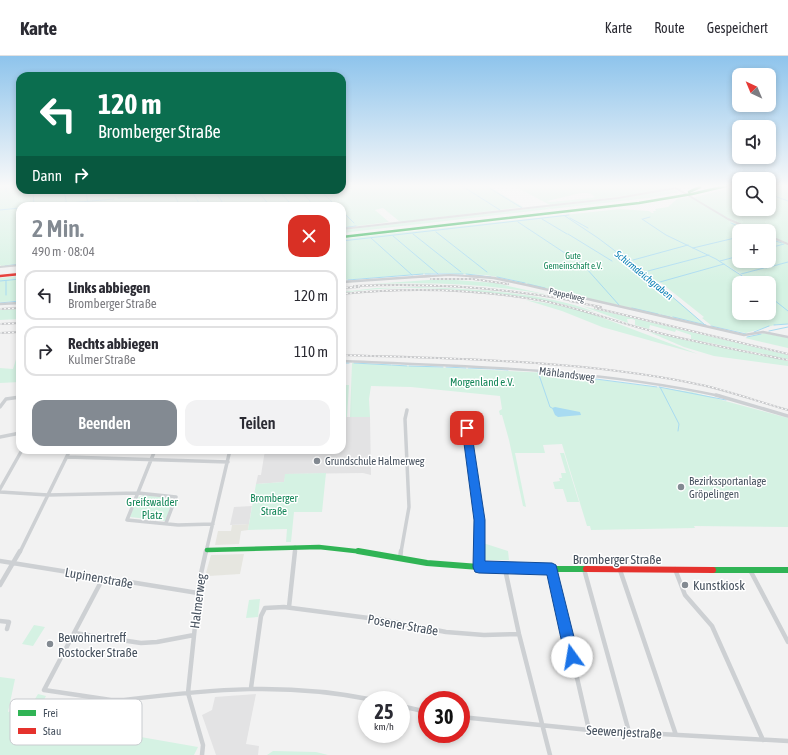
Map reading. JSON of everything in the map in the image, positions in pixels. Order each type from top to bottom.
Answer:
[{"type":"main road","points":[[346,236],[488,219]]},
{"type":"main road","points":[[346,236],[506,219]]},
{"type":"main road","points":[[0,274],[16,272]]},
{"type":"main road","name":"Bromberger Straße","points":[[207,550],[319,547],[359,550],[427,563],[505,569],[788,570]]},
{"type":"street","points":[[346,229],[434,219]]},
{"type":"street","points":[[727,219],[739,224]]},
{"type":"street","points":[[776,239],[788,244]]},
{"type":"street","points":[[0,267],[16,265]]},
{"type":"street","name":"Pappelweg","points":[[346,282],[450,275],[494,278],[744,336],[763,332],[788,337]]},
{"type":"street","points":[[0,304],[16,302]]},
{"type":"street","name":"Mählandsweg","points":[[346,361],[547,371],[657,385],[708,394],[788,416]]},
{"type":"street","points":[[0,407],[6,399],[16,398]]},
{"type":"street","points":[[400,558],[409,508],[407,410]]},
{"type":"street","points":[[467,421],[480,520],[479,567]]},
{"type":"street","points":[[0,437],[16,434]]},
{"type":"street","points":[[0,489],[20,454]]},
{"type":"street","points":[[0,585],[14,564],[68,454]]},
{"type":"street","points":[[153,454],[127,520],[213,524]]},
{"type":"street","name":"Halmerweg","points":[[202,754],[203,745],[188,693],[198,593],[229,454]]},
{"type":"street","points":[[67,457],[228,462]]},
{"type":"street","points":[[0,492],[48,495],[138,493],[176,497],[166,523]]},
{"type":"street","points":[[289,607],[295,547]]},
{"type":"street","name":"Lupinenstraße","points":[[0,561],[198,593]]},
{"type":"street","points":[[505,569],[519,634],[550,755]]},
{"type":"street","points":[[552,569],[589,730]]},
{"type":"street","points":[[584,569],[629,732]]},
{"type":"street","points":[[675,569],[685,595],[712,626],[763,740]]},
{"type":"street","points":[[620,570],[676,735]]},
{"type":"street","points":[[750,570],[788,642]]},
{"type":"street","points":[[103,578],[44,690],[104,699]]},
{"type":"street","name":"Posener Straße","points":[[251,688],[263,611],[265,608],[289,607],[384,620],[446,632],[484,635],[519,634]]},
{"type":"street","points":[[0,621],[9,622],[7,630]]},
{"type":"street","points":[[74,633],[141,643],[157,642],[194,634]]},
{"type":"street","points":[[133,699],[251,688],[312,690],[358,697]]},
{"type":"street","name":"Seewenjestraße","points":[[470,718],[589,730],[788,741]]},
{"type":"shaded area","name":"Grundschule Halmerweg","points":[[346,417],[370,417],[371,475],[363,473],[286,474],[284,482],[256,484],[258,475],[261,475],[264,454],[346,454]]},
{"type":"shaded area","points":[[252,506],[249,524],[230,525],[234,507]]},
{"type":"shaded area","points":[[249,524],[248,530],[241,531],[239,544],[215,545],[218,531],[231,531],[232,525]]},
{"type":"shaded area","points":[[244,554],[240,574],[209,576],[206,573],[211,555]]},
{"type":"shaded area","points":[[256,694],[246,744],[259,746],[258,755],[216,755],[202,715],[212,710],[215,697]]},
{"type":"green space","points":[[0,219],[16,219],[16,264],[0,265]]},
{"type":"green space","points":[[346,219],[385,219],[389,222],[346,227]]},
{"type":"green space","points":[[396,219],[429,219],[402,222]]},
{"type":"green space","points":[[442,219],[467,219],[346,233],[346,230]]},
{"type":"green space","name":"Gute Gemeinschaft e.V.","points":[[531,219],[788,219],[788,324],[778,324],[746,333],[712,326],[702,318],[704,317],[660,282],[657,283],[704,324],[486,275],[436,273],[346,280],[346,239]]},
{"type":"green space","points":[[16,276],[16,301],[0,302],[0,278]]},
{"type":"green space","points":[[442,279],[495,283],[549,295],[483,286],[417,283],[373,284]]},
{"type":"green space","points":[[419,287],[508,293],[554,300],[595,312],[557,303],[474,291],[394,288],[346,293],[376,288]]},
{"type":"green space","points":[[526,300],[587,312],[698,354],[602,327],[562,311]]},
{"type":"green space","points":[[582,306],[788,355],[788,359],[691,339],[691,335],[676,330],[675,332],[650,325],[649,329],[635,325],[635,320],[627,319],[628,323]]},
{"type":"green space","points":[[16,309],[16,319],[0,320],[0,310]]},
{"type":"green space","points":[[649,332],[788,361],[788,366],[714,356],[684,347]]},
{"type":"green space","points":[[764,333],[788,338],[788,348],[745,338]]},
{"type":"green space","points":[[16,359],[16,382],[0,383],[0,368],[13,369]]},
{"type":"green space","name":"Morgenland e.V.","points":[[352,363],[548,373],[692,392],[788,418],[788,527],[694,526],[695,528],[591,530],[590,526],[587,526],[562,444],[543,445],[545,453],[515,453],[526,507],[523,506],[509,440],[502,415],[500,415],[499,411],[502,409],[500,396],[411,387],[371,386],[369,399],[370,417],[350,417]]},
{"type":"green space","points":[[346,385],[349,385],[347,417]]},
{"type":"green space","points":[[560,453],[564,453],[579,502],[567,502],[563,489],[555,489],[553,482],[560,481],[559,478],[562,478],[561,473],[566,473]]},
{"type":"green space","name":"Bromberger Straße","points":[[326,473],[322,512],[294,512],[291,542],[286,542],[287,529],[248,530],[256,484],[284,482],[285,474]]},
{"type":"green space","name":"Greifswalder Platz","points":[[144,495],[174,499],[165,521],[130,517],[137,498]]},
{"type":"green space","points":[[483,543],[508,551],[509,560],[485,560],[483,557]]},
{"type":"green space","points":[[260,599],[258,617],[246,618],[249,600]]},
{"type":"green space","points":[[34,625],[45,627],[33,646],[22,644]]},
{"type":"green space","points":[[0,677],[15,679],[8,712],[10,711],[10,745],[142,745],[142,737],[198,747],[194,755],[0,755]]},
{"type":"green space","points":[[38,694],[46,696],[44,699],[35,699]]},
{"type":"green space","points":[[273,751],[316,752],[328,755],[267,755]]},
{"type":"water","points":[[555,407],[580,412],[581,415],[558,417],[555,415],[552,408]]},
{"type":"waterway","points":[[350,219],[354,223]]},
{"type":"waterway","points":[[346,241],[537,219]]},
{"type":"waterway","points":[[542,219],[567,234]]},
{"type":"waterway","name":"Schirmdeichgraben","points":[[569,219],[598,238],[647,275],[705,325]]},
{"type":"waterway","name":"Schirmdeichgraben","points":[[571,219],[588,228]]},
{"type":"waterway","points":[[642,219],[666,235],[687,245]]},
{"type":"waterway","points":[[518,222],[586,267]]},
{"type":"waterway","points":[[346,227],[356,226]]},
{"type":"waterway","points":[[436,232],[487,272]]},
{"type":"waterway","points":[[413,234],[461,272]]},
{"type":"waterway","points":[[568,234],[612,261]]},
{"type":"waterway","points":[[393,236],[438,274]]},
{"type":"waterway","points":[[371,238],[412,275]]},
{"type":"waterway","points":[[693,248],[732,239]]},
{"type":"waterway","points":[[776,241],[782,243]]},
{"type":"waterway","points":[[776,246],[784,244]]},
{"type":"waterway","points":[[633,260],[687,245]]},
{"type":"waterway","points":[[687,245],[693,248]]},
{"type":"waterway","points":[[693,248],[708,255]]},
{"type":"waterway","points":[[648,271],[708,255]]},
{"type":"waterway","points":[[708,255],[724,264]]},
{"type":"waterway","points":[[720,261],[732,258]]},
{"type":"waterway","points":[[776,265],[788,262]]},
{"type":"waterway","points":[[660,282],[724,264]]},
{"type":"waterway","points":[[724,264],[742,276]]},
{"type":"waterway","points":[[5,266],[16,265]]},
{"type":"waterway","points":[[586,268],[619,305]]},
{"type":"waterway","points":[[741,274],[764,268]]},
{"type":"waterway","points":[[412,275],[423,274]]},
{"type":"waterway","points":[[425,274],[438,274]]},
{"type":"waterway","points":[[438,274],[463,274]]},
{"type":"waterway","points":[[466,274],[491,277]]},
{"type":"waterway","points":[[348,280],[412,275]]},
{"type":"waterway","points":[[497,277],[525,283]]},
{"type":"waterway","points":[[0,281],[16,279]]},
{"type":"waterway","points":[[6,281],[6,295]]},
{"type":"waterway","points":[[528,284],[545,288]]},
{"type":"waterway","points":[[0,303],[16,301]]},
{"type":"waterway","points":[[776,302],[788,311]]},
{"type":"waterway","points":[[632,308],[658,314]]},
{"type":"waterway","points":[[661,315],[670,317]]},
{"type":"waterway","points":[[673,317],[705,325]]},
{"type":"waterway","points":[[774,325],[788,324]]},
{"type":"waterway","points":[[711,326],[746,334]]},
{"type":"waterway","points":[[754,332],[769,326]]},
{"type":"waterway","points":[[769,331],[788,327]]},
{"type":"waterway","points":[[747,337],[761,334]]},
{"type":"waterway","points":[[354,363],[391,365]]},
{"type":"waterway","points":[[392,365],[407,366]]},
{"type":"waterway","points":[[409,366],[443,367]]},
{"type":"waterway","points":[[446,367],[466,368]]},
{"type":"waterway","points":[[468,368],[494,369]]},
{"type":"waterway","points":[[495,369],[508,370]]},
{"type":"waterway","points":[[538,372],[550,407],[552,408]]},
{"type":"waterway","points":[[544,373],[563,375]]},
{"type":"waterway","points":[[565,375],[657,387]]},
{"type":"waterway","points":[[660,387],[726,400]]},
{"type":"waterway","points":[[660,387],[679,424],[678,431]]},
{"type":"railway","points":[[431,279],[473,279],[508,284]]},
{"type":"railway","points":[[354,286],[410,285],[465,287],[520,292],[575,301]]},
{"type":"railway","points":[[346,288],[359,287]]},
{"type":"railway","points":[[346,294],[392,290],[443,290],[519,297],[558,304],[672,336],[788,360]]},
{"type":"railway","points":[[570,301],[601,307]]},
{"type":"railway","points":[[0,309],[16,308]]},
{"type":"railway","points":[[595,308],[788,354]]},
{"type":"railway","points":[[0,324],[16,323]]},
{"type":"railway","points":[[0,333],[16,332]]},
{"type":"railway","points":[[346,355],[518,362],[605,369],[692,383],[788,410]]},
{"type":"traffic: fast","points":[[346,237],[503,219]]},
{"type":"traffic: fast","points":[[207,550],[319,547],[360,551],[427,563],[505,569],[586,569]]},
{"type":"traffic: fast","points":[[713,570],[788,570]]},
{"type":"traffic: jam","points":[[0,276],[16,274]]},
{"type":"traffic: jam","points":[[586,569],[713,570]]},
{"type":"place","name":"Grundschule Halmerweg","points":[[317,461]]},
{"type":"place","name":"Bezirkssportanlage Gröpelingen","points":[[681,487]]},
{"type":"place","name":"Kunstkiosk","points":[[685,585]]},
{"type":"place","name":"Bewohnertreff Rostocker Straße","points":[[50,644]]},
{"type":"route","points":[[467,428],[480,520],[479,567],[505,569],[552,569],[572,657]]}]
